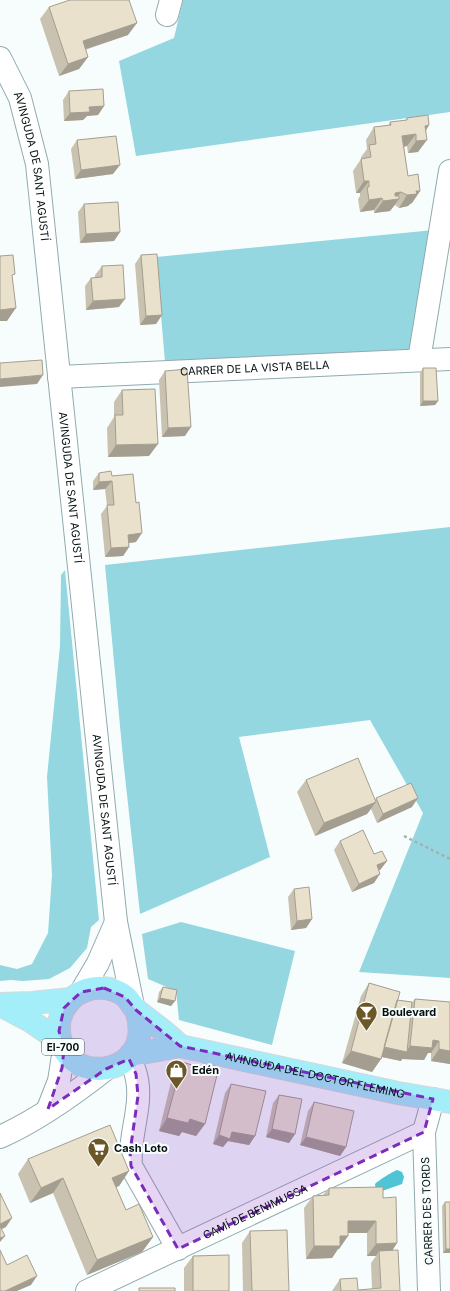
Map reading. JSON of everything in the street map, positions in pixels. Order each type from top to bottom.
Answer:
[{"type":"main road","name":"EI-700","points":[[0,1004],[76,996],[92,988],[104,988],[115,991],[125,997],[134,1008]]},
{"type":"main road","name":"EI-700","points":[[62,1046],[59,1031],[60,1019],[76,996]]},
{"type":"main road","name":"EI-700","points":[[0,1004],[32,1022],[62,1046],[77,1063],[96,1069],[106,1069],[114,1067],[130,1056]]},
{"type":"main road","name":"AVINGUDA DEL DOCTOR FLEMING","points":[[134,1008],[180,1046]]},
{"type":"main road","points":[[130,1056],[137,1045],[140,1033],[140,1021],[134,1008]]},
{"type":"main road","name":"AVINGUDA DEL DOCTOR FLEMING","points":[[130,1056],[180,1046],[442,1101]]},
{"type":"street","name":"AVINGUDA DE SANT AGUSTÍ","points":[[0,58],[20,98],[37,164],[116,922],[134,1008]]},
{"type":"street","points":[[419,360],[450,171]]},
{"type":"street","name":"CARRER DE LA VISTA BELLA","points":[[59,377],[450,359]]},
{"type":"street","name":"AVINGUDA DE SANT AGUSTÍ","points":[[76,996],[98,963],[116,922]]},
{"type":"street","points":[[48,1109],[59,1081],[62,1046]]},
{"type":"street","points":[[130,1056],[136,1074],[138,1096],[130,1152],[131,1166],[178,1249]]},
{"type":"street","points":[[0,1137],[13,1131],[66,1099],[106,1069]]},
{"type":"street","name":"CARRER DES TORDS","points":[[430,1291],[424,1132],[442,1101]]},
{"type":"street","name":"CAMÍ DE BENIMUSSA","points":[[87,1291],[424,1132]]},
{"type":"path","points":[[404,836],[450,859]]},
{"type":"highlighted area","points":[[104,988],[125,997],[136,1010],[180,1046],[433,1099],[424,1132],[178,1249],[131,1166],[130,1152],[138,1096],[136,1074],[129,1059],[106,1069],[48,1109],[62,1068],[64,1049],[59,1031],[64,1008],[81,992]]},
{"type":"shaded area","points":[[183,0],[450,0],[450,112],[136,156],[119,61],[174,38]]},
{"type":"shaded area","points":[[434,230],[414,349],[165,362],[156,257]]},
{"type":"shaded area","points":[[450,527],[450,978],[359,972],[423,813],[370,720],[239,737],[270,857],[140,914],[123,758],[105,565]]},
{"type":"shaded area","points":[[65,570],[99,920],[91,927],[87,948],[70,968],[49,979],[0,981],[0,965],[17,969],[32,964],[48,933],[52,875],[47,777],[60,646],[61,575]]},
{"type":"shaded area","points":[[181,922],[295,951],[272,1045],[179,1020],[176,991],[148,979],[142,934]]},
{"type":"shaded area","points":[[397,1170],[402,1172],[404,1177],[402,1184],[382,1191],[376,1191],[375,1184]]},
{"type":"building","points":[[70,0],[129,0],[137,23],[83,41],[88,57],[68,64],[49,7]]},
{"type":"building","points":[[103,89],[104,106],[89,107],[90,112],[70,113],[69,91]]},
{"type":"building","points":[[428,115],[429,125],[425,126],[427,140],[416,141],[416,134],[402,136],[408,176],[418,174],[420,191],[416,191],[417,194],[407,195],[401,192],[395,193],[395,196],[399,196],[399,199],[383,201],[382,198],[369,200],[367,187],[369,187],[369,181],[364,181],[361,159],[371,157],[369,145],[376,144],[374,127],[391,125],[390,122]]},
{"type":"building","points":[[116,136],[120,165],[81,170],[77,140]]},
{"type":"building","points":[[118,202],[120,232],[86,234],[84,204]]},
{"type":"building","points":[[157,254],[162,315],[146,316],[141,255]]},
{"type":"building","points":[[13,255],[15,274],[12,275],[16,308],[0,310],[0,256]]},
{"type":"building","points":[[123,265],[125,299],[93,301],[91,278],[102,277],[102,266]]},
{"type":"building","points":[[42,360],[43,375],[0,379],[0,363]]},
{"type":"building","points":[[423,368],[436,368],[438,401],[423,401]]},
{"type":"building","points":[[187,369],[191,427],[168,428],[165,371]]},
{"type":"building","points":[[155,389],[158,444],[116,445],[115,415],[123,415],[122,390]]},
{"type":"building","points":[[111,471],[112,476],[133,474],[136,503],[139,502],[142,533],[128,535],[129,547],[111,548],[107,505],[114,505],[112,481],[99,482],[99,473]]},
{"type":"building","points":[[358,758],[376,802],[324,823],[306,780]]},
{"type":"building","points":[[411,783],[418,798],[383,814],[376,798]]},
{"type":"building","points":[[363,830],[374,854],[382,851],[387,861],[377,865],[380,874],[359,884],[340,841]]},
{"type":"building","points":[[309,887],[312,919],[297,921],[294,889]]},
{"type":"building","name":"Boulevard","points":[[369,983],[400,992],[381,1059],[351,1051]]},
{"type":"building","points":[[163,987],[177,990],[175,1001],[160,998]]},
{"type":"building","points":[[415,999],[450,1002],[450,1051],[439,1049],[439,1041],[433,1040],[432,1048],[410,1046]]},
{"type":"building","points":[[397,1000],[412,1002],[407,1052],[384,1047]]},
{"type":"building","points":[[182,1062],[202,1068],[203,1064],[219,1067],[205,1124],[190,1119],[188,1123],[167,1118]]},
{"type":"building","points":[[231,1084],[266,1091],[255,1136],[232,1132],[230,1139],[219,1135]]},
{"type":"building","points":[[279,1095],[302,1099],[295,1134],[272,1129]]},
{"type":"building","points":[[314,1102],[354,1111],[346,1147],[306,1137]]},
{"type":"building","points":[[110,1125],[129,1171],[112,1178],[126,1210],[139,1204],[153,1237],[97,1260],[63,1178],[41,1188],[28,1159]]},
{"type":"building","points":[[383,1187],[383,1198],[396,1197],[397,1243],[376,1244],[376,1221],[348,1221],[348,1236],[340,1236],[340,1246],[314,1246],[313,1196],[329,1195],[329,1188]]},
{"type":"building","points":[[0,1193],[12,1218],[0,1224]]},
{"type":"building","points":[[445,1202],[450,1202],[450,1249],[446,1249]]},
{"type":"building","points":[[0,1226],[5,1236],[0,1238]]},
{"type":"building","points":[[287,1230],[289,1291],[252,1291],[250,1231]]},
{"type":"building","points":[[0,1250],[7,1265],[27,1255],[37,1276],[5,1291],[0,1291]]},
{"type":"building","points":[[398,1250],[400,1291],[341,1291],[340,1279],[357,1278],[358,1290],[381,1288],[379,1251]]},
{"type":"building","points":[[229,1255],[229,1291],[193,1291],[193,1256]]},
{"type":"building","points":[[139,1288],[175,1288],[175,1291],[139,1291]]},
{"type":"place","name":"Boulevard","points":[[367,1032]]},
{"type":"place","name":"Edén","points":[[176,1090]]},
{"type":"place","name":"Cash Loto","points":[[98,1168]]}]
